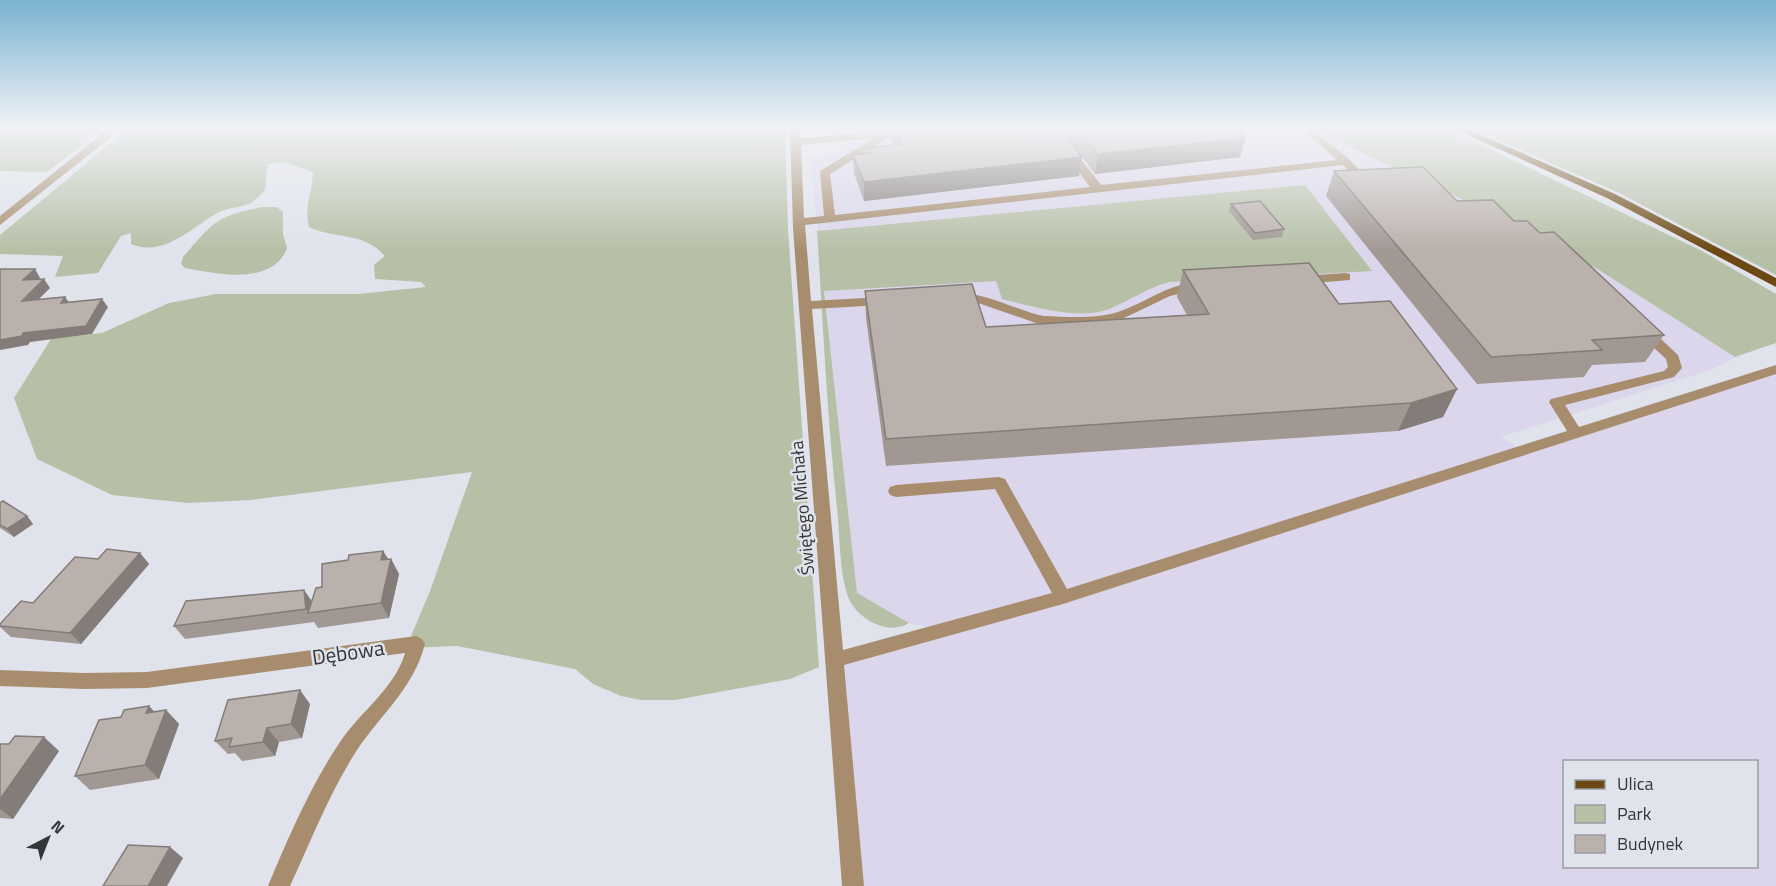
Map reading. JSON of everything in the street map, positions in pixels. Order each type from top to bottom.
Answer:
[{"type":"main road","points":[[1548,168],[1611,196],[1776,283]]},
{"type":"street","points":[[0,222],[66,168]]},
{"type":"street","name":"Świętego Michała","points":[[797,168],[853,886]]},
{"type":"street","points":[[830,219],[824,173],[832,168]]},
{"type":"street","points":[[1082,168],[1098,189]]},
{"type":"street","points":[[799,222],[1288,168]]},
{"type":"street","points":[[1345,186],[1373,183],[1354,168]]},
{"type":"street","points":[[1287,280],[1346,277]]},
{"type":"street","points":[[940,298],[979,299],[1044,321],[1113,317],[1125,314],[1169,290],[1204,285]]},
{"type":"street","points":[[806,305],[895,300]]},
{"type":"street","points":[[1575,432],[1556,402],[1669,374],[1676,368],[1673,358],[1633,321]]},
{"type":"street","points":[[834,660],[1063,597],[1776,369]]},
{"type":"street","points":[[896,491],[999,483],[1063,597]]},
{"type":"street","name":"Dębowa","points":[[0,678],[135,681],[229,671],[377,646],[416,644],[413,661],[404,679],[346,750],[279,886]]},
{"type":"shaded area","points":[[811,168],[1396,168],[1511,222],[1599,270],[1735,357],[1713,369],[1501,437],[1522,449],[1776,369],[1776,886],[853,886],[834,660],[939,630],[909,623],[857,593]]},
{"type":"green space","points":[[0,168],[52,168],[47,172],[0,171]]},
{"type":"green space","points":[[80,168],[267,168],[265,190],[253,202],[219,212],[177,239],[155,247],[131,244],[131,233],[121,236],[98,273],[55,277],[63,256],[0,254],[0,235]]},
{"type":"green space","points":[[302,168],[786,168],[788,230],[819,667],[790,679],[675,700],[641,700],[621,696],[593,684],[575,669],[457,646],[406,648],[430,591],[472,472],[251,500],[188,503],[112,495],[37,459],[14,398],[51,339],[102,333],[169,303],[216,294],[358,294],[426,287],[421,282],[375,279],[374,265],[385,256],[377,248],[358,239],[329,234],[309,227],[308,206],[313,172]]},
{"type":"green space","points":[[1396,168],[1530,168],[1702,251],[1776,294],[1776,343],[1735,357],[1599,270],[1511,222]]},
{"type":"green space","points":[[1563,168],[1776,168],[1776,275],[1617,192]]},
{"type":"green space","points":[[1305,185],[1372,271],[1169,282],[1109,309],[1084,313],[1056,311],[1002,299],[996,281],[824,291],[857,593],[909,623],[891,628],[882,626],[864,617],[857,610],[847,594],[841,562],[817,231]]},
{"type":"green space","points":[[262,207],[276,207],[283,211],[283,234],[287,248],[280,260],[270,268],[243,275],[212,273],[185,268],[181,264],[183,257],[216,223],[234,214]]},
{"type":"building","points":[[858,168],[983,168],[864,182]]},
{"type":"building","points":[[1424,168],[1457,201],[1493,200],[1514,221],[1527,221],[1540,233],[1554,232],[1664,335],[1592,340],[1602,350],[1491,357],[1334,171]]},
{"type":"building","points":[[1260,201],[1284,229],[1255,233],[1231,204]]},
{"type":"building","points":[[1309,263],[1339,304],[1390,301],[1457,389],[1411,403],[886,439],[865,291],[972,284],[986,327],[1209,314],[1183,270]]},
{"type":"building","points":[[0,269],[35,269],[23,280],[44,279],[22,301],[65,297],[61,303],[102,299],[86,326],[23,333],[22,336],[0,340]]},
{"type":"building","points":[[3,501],[27,516],[7,529],[0,525],[0,503]]},
{"type":"building","points":[[107,549],[140,553],[70,633],[0,626],[21,601],[33,603],[75,557],[98,559]]},
{"type":"building","points":[[383,551],[381,560],[391,559],[381,603],[308,613],[316,588],[322,587],[322,564],[348,560],[349,555]]},
{"type":"building","points":[[304,590],[306,609],[174,626],[186,601]]},
{"type":"building","points":[[300,690],[291,724],[267,728],[263,742],[229,747],[232,738],[215,741],[228,700]]},
{"type":"building","points":[[149,706],[146,713],[166,710],[145,765],[75,776],[99,720],[121,717],[124,710]]},
{"type":"building","points":[[15,736],[44,737],[0,799],[0,744],[9,744]]},
{"type":"building","points":[[128,845],[170,847],[148,886],[103,886]]}]
